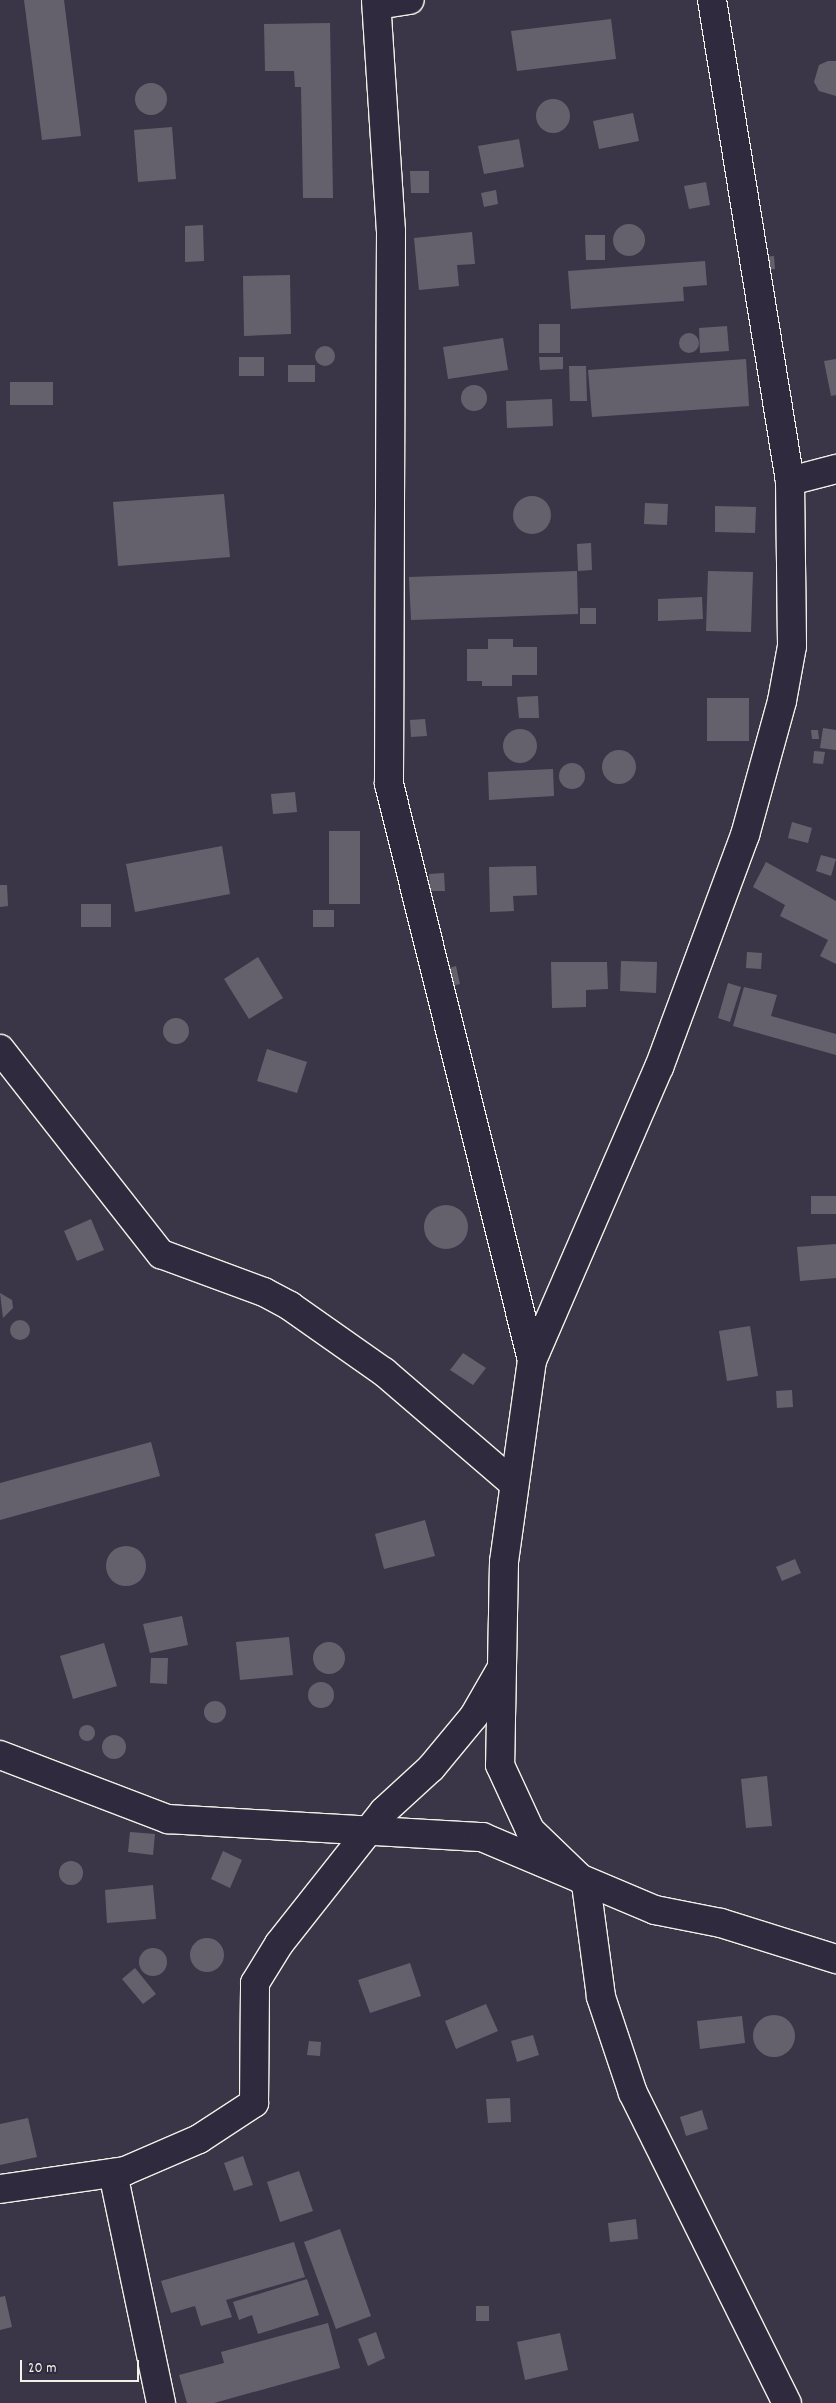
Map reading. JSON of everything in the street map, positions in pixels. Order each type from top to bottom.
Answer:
[{"type":"street","points":[[410,0],[377,3],[391,231],[389,784],[532,1360]]},
{"type":"street","points":[[712,0],[790,480],[792,646],[782,701],[745,835],[659,1067],[532,1360],[512,1482],[504,1562],[500,1765],[530,1830],[586,1884],[602,1997],[633,2093],[787,2403]]},
{"type":"street","points":[[790,480],[836,469]]},
{"type":"street","points":[[0,1049],[161,1254],[264,1292],[290,1306],[384,1372],[512,1482]]},
{"type":"street","points":[[0,2189],[113,2173],[199,2140],[254,2102],[255,1983],[279,1944],[367,1832],[431,1768],[474,1716],[503,1666]]},
{"type":"street","points":[[0,1755],[168,1819],[367,1832],[482,1837],[586,1884],[655,1910],[721,1923],[836,1959]]},
{"type":"street","points":[[113,2173],[161,2403]]},
{"type":"building","points":[[24,0],[64,0],[81,136],[42,140]]},
{"type":"building","points":[[611,19],[616,59],[517,71],[511,31]]},
{"type":"building","points":[[330,23],[333,198],[303,198],[301,87],[295,87],[294,71],[265,71],[264,24]]},
{"type":"building","points":[[828,61],[836,61],[836,96],[819,91],[814,82],[819,65]]},
{"type":"building","points":[[151,83],[162,88],[167,99],[162,110],[151,115],[140,110],[135,99],[140,88]]},
{"type":"building","points":[[553,99],[560,100],[565,104],[569,109],[569,123],[565,128],[560,132],[553,133],[546,132],[541,128],[537,123],[536,116],[537,109],[541,104],[546,100]]},
{"type":"building","points":[[633,113],[639,141],[599,149],[593,121]]},
{"type":"building","points":[[172,127],[176,179],[138,182],[134,130]]},
{"type":"building","points":[[519,139],[524,167],[484,174],[478,146]]},
{"type":"building","points":[[410,171],[429,171],[429,193],[411,193]]},
{"type":"building","points":[[706,182],[710,205],[689,209],[684,186]]},
{"type":"building","points":[[496,190],[498,204],[484,207],[481,193]]},
{"type":"building","points":[[629,224],[635,225],[640,229],[644,234],[644,246],[640,251],[635,255],[629,256],[623,255],[618,251],[614,246],[613,240],[614,234],[618,229],[623,225]]},
{"type":"building","points":[[203,225],[204,261],[185,262],[185,226]]},
{"type":"building","points":[[472,232],[475,264],[457,265],[459,286],[419,290],[414,238]]},
{"type":"building","points":[[585,235],[605,235],[605,260],[586,260]]},
{"type":"building","points":[[774,256],[775,269],[762,270],[761,257]]},
{"type":"building","points":[[705,261],[707,285],[683,287],[684,301],[571,309],[568,271]]},
{"type":"building","points":[[290,275],[291,334],[244,336],[243,276]]},
{"type":"building","points":[[539,324],[560,324],[560,353],[539,353]]},
{"type":"building","points":[[727,326],[729,351],[700,353],[699,328]]},
{"type":"building","points":[[689,333],[696,336],[699,343],[696,350],[689,353],[682,350],[679,343],[682,336]]},
{"type":"building","points":[[503,338],[508,370],[448,379],[443,347]]},
{"type":"building","points":[[321,346],[329,346],[335,352],[335,360],[329,366],[321,366],[315,360],[315,352]]},
{"type":"building","points":[[239,357],[264,357],[264,376],[239,376]]},
{"type":"building","points":[[539,357],[563,357],[563,369],[540,370]]},
{"type":"building","points":[[746,359],[749,406],[592,417],[588,370]]},
{"type":"building","points":[[836,359],[836,395],[831,396],[824,361]]},
{"type":"building","points":[[288,365],[315,365],[315,382],[288,382]]},
{"type":"building","points":[[569,366],[586,366],[587,401],[570,401]]},
{"type":"building","points":[[10,382],[53,382],[53,405],[10,405]]},
{"type":"building","points":[[474,385],[483,389],[487,398],[483,407],[474,411],[465,407],[461,398],[465,389]]},
{"type":"building","points":[[552,399],[553,426],[507,428],[506,401]]},
{"type":"building","points":[[224,494],[230,557],[118,566],[113,502]]},
{"type":"building","points":[[532,496],[539,497],[545,502],[550,508],[550,522],[545,528],[539,533],[532,534],[525,533],[519,528],[514,522],[513,515],[514,508],[519,502],[525,497]]},
{"type":"building","points":[[645,503],[668,504],[667,525],[644,524]]},
{"type":"building","points":[[715,506],[756,507],[755,533],[715,532]]},
{"type":"building","points":[[591,543],[592,570],[578,571],[577,544]]},
{"type":"building","points":[[577,571],[578,614],[411,620],[409,577]]},
{"type":"building","points":[[708,571],[753,572],[751,632],[706,631]]},
{"type":"building","points":[[702,597],[703,619],[658,621],[658,599]]},
{"type":"building","points":[[580,608],[596,608],[596,624],[580,624]]},
{"type":"building","points":[[488,639],[513,639],[513,647],[537,647],[537,675],[512,675],[512,686],[482,686],[482,681],[467,681],[467,649],[488,649]]},
{"type":"building","points":[[538,696],[539,718],[519,718],[517,697]]},
{"type":"building","points":[[707,698],[749,698],[749,741],[707,741]]},
{"type":"building","points":[[425,719],[427,736],[411,737],[410,720]]},
{"type":"building","points":[[823,728],[836,730],[836,750],[820,748]]},
{"type":"building","points":[[520,729],[527,730],[532,734],[536,739],[536,753],[532,758],[527,762],[520,763],[513,762],[508,758],[504,753],[503,746],[504,739],[508,734],[513,730]]},
{"type":"building","points":[[811,730],[818,730],[819,739],[812,739]]},
{"type":"building","points":[[619,750],[631,755],[636,767],[631,779],[619,784],[607,779],[602,767],[607,755]]},
{"type":"building","points":[[814,751],[825,752],[823,764],[813,763]]},
{"type":"building","points":[[572,763],[581,767],[585,776],[581,785],[572,789],[563,785],[559,776],[563,767]]},
{"type":"building","points":[[553,769],[554,796],[489,800],[488,772]]},
{"type":"building","points":[[295,792],[297,812],[273,814],[271,794]]},
{"type":"building","points":[[792,822],[812,828],[808,843],[788,838]]},
{"type":"building","points":[[329,831],[360,831],[360,904],[329,904]]},
{"type":"building","points":[[222,846],[230,894],[135,912],[126,864]]},
{"type":"building","points":[[821,855],[836,859],[831,876],[816,871]]},
{"type":"building","points":[[766,862],[836,901],[836,964],[820,956],[828,940],[780,916],[785,905],[753,887]]},
{"type":"building","points":[[536,866],[537,895],[513,896],[514,911],[490,912],[489,867]]},
{"type":"building","points":[[444,873],[445,891],[430,891],[429,874]]},
{"type":"building","points":[[0,885],[7,885],[8,906],[0,907]]},
{"type":"building","points":[[81,904],[111,904],[111,927],[81,927]]},
{"type":"building","points":[[313,910],[334,910],[334,927],[313,927]]},
{"type":"building","points":[[747,952],[762,953],[761,969],[746,968]]},
{"type":"building","points":[[258,957],[283,998],[249,1019],[224,979]]},
{"type":"building","points":[[621,961],[657,962],[656,993],[620,991]]},
{"type":"building","points":[[551,962],[607,962],[608,989],[586,990],[586,1007],[552,1008]]},
{"type":"building","points":[[456,966],[460,984],[447,987],[443,970]]},
{"type":"building","points":[[728,983],[741,987],[730,1022],[718,1018]]},
{"type":"building","points":[[744,987],[777,995],[771,1016],[836,1034],[836,1055],[733,1026]]},
{"type":"building","points":[[176,1018],[185,1022],[189,1031],[185,1040],[176,1044],[167,1040],[163,1031],[167,1022]]},
{"type":"building","points":[[267,1049],[307,1062],[297,1093],[257,1081]]},
{"type":"building","points":[[811,1196],[836,1196],[836,1214],[811,1214]]},
{"type":"building","points":[[442,1205],[450,1205],[462,1211],[468,1227],[462,1243],[450,1249],[442,1249],[430,1243],[424,1231],[424,1223],[430,1211]]},
{"type":"building","points":[[91,1219],[104,1250],[77,1261],[64,1231]]},
{"type":"building","points":[[836,1244],[836,1278],[800,1281],[797,1247]]},
{"type":"building","points":[[0,1293],[12,1300],[13,1308],[3,1318]]},
{"type":"building","points":[[16,1320],[24,1320],[30,1326],[30,1334],[24,1340],[16,1340],[10,1334],[10,1326]]},
{"type":"building","points":[[750,1326],[758,1376],[727,1381],[719,1331]]},
{"type":"building","points":[[463,1353],[486,1368],[473,1385],[450,1370]]},
{"type":"building","points":[[792,1390],[793,1407],[777,1408],[776,1391]]},
{"type":"building","points":[[151,1442],[160,1476],[0,1520],[0,1483]]},
{"type":"building","points":[[425,1520],[435,1556],[384,1569],[375,1534]]},
{"type":"building","points":[[126,1546],[140,1552],[146,1566],[140,1580],[126,1586],[112,1580],[106,1566],[112,1552]]},
{"type":"building","points":[[795,1559],[801,1573],[782,1581],[776,1567]]},
{"type":"building","points":[[182,1616],[188,1645],[150,1653],[143,1624]]},
{"type":"building","points":[[289,1637],[293,1675],[240,1680],[236,1642]]},
{"type":"building","points":[[329,1642],[335,1643],[340,1647],[344,1652],[344,1664],[340,1669],[335,1673],[329,1674],[323,1673],[318,1669],[314,1664],[313,1658],[314,1652],[318,1647],[323,1643]]},
{"type":"building","points":[[104,1643],[117,1686],[73,1699],[60,1656]]},
{"type":"building","points":[[151,1658],[168,1658],[167,1684],[150,1683]]},
{"type":"building","points":[[321,1682],[330,1686],[334,1695],[330,1704],[321,1708],[312,1704],[308,1695],[312,1686]]},
{"type":"building","points":[[211,1701],[219,1701],[226,1708],[226,1716],[219,1723],[211,1723],[204,1716],[204,1708]]},
{"type":"building","points":[[87,1725],[95,1733],[87,1741],[79,1733]]},
{"type":"building","points":[[114,1735],[119,1736],[125,1742],[125,1752],[119,1758],[114,1759],[109,1758],[103,1752],[102,1747],[103,1742],[109,1736]]},
{"type":"building","points":[[767,1776],[772,1826],[746,1828],[741,1779]]},
{"type":"building","points":[[130,1832],[155,1834],[153,1855],[128,1852]]},
{"type":"building","points":[[223,1851],[242,1860],[230,1888],[211,1879]]},
{"type":"building","points":[[71,1861],[80,1864],[83,1873],[80,1882],[71,1885],[62,1882],[59,1873],[62,1864]]},
{"type":"building","points":[[153,1885],[156,1919],[107,1923],[105,1890]]},
{"type":"building","points":[[207,1938],[219,1943],[224,1955],[219,1967],[207,1972],[195,1967],[190,1955],[195,1943]]},
{"type":"building","points":[[153,1948],[163,1952],[167,1962],[163,1972],[153,1976],[143,1972],[139,1962],[143,1952]]},
{"type":"building","points":[[410,1963],[421,1996],[370,2013],[358,1980]]},
{"type":"building","points":[[135,1968],[156,1994],[143,2004],[122,1979]]},
{"type":"building","points":[[486,2004],[498,2031],[456,2049],[445,2021]]},
{"type":"building","points":[[778,2015],[786,2018],[792,2024],[795,2036],[792,2048],[786,2054],[770,2057],[762,2054],[756,2048],[753,2032],[756,2024],[762,2018]]},
{"type":"building","points":[[742,2016],[745,2043],[700,2049],[697,2021]]},
{"type":"building","points":[[533,2035],[539,2055],[517,2062],[511,2041]]},
{"type":"building","points":[[309,2041],[321,2042],[320,2056],[307,2055]]},
{"type":"building","points":[[510,2098],[511,2122],[488,2123],[486,2099]]},
{"type":"building","points":[[702,2110],[708,2129],[686,2136],[680,2117]]},
{"type":"building","points":[[28,2118],[37,2157],[0,2165],[0,2124]]},
{"type":"building","points":[[243,2156],[253,2185],[234,2191],[224,2163]]},
{"type":"building","points":[[299,2171],[313,2211],[280,2222],[267,2182]]},
{"type":"building","points":[[636,2219],[638,2239],[610,2242],[608,2223]]},
{"type":"building","points":[[340,2229],[371,2316],[336,2329],[304,2242]]},
{"type":"building","points":[[294,2242],[305,2277],[226,2300],[232,2317],[201,2326],[195,2306],[171,2313],[161,2281]]},
{"type":"building","points":[[307,2279],[319,2315],[258,2334],[252,2315],[239,2320],[233,2302]]},
{"type":"building","points":[[5,2296],[12,2327],[0,2330],[0,2297]]},
{"type":"building","points":[[476,2306],[489,2306],[489,2321],[476,2321]]},
{"type":"building","points":[[328,2323],[340,2368],[214,2403],[187,2403],[179,2375],[224,2363],[221,2352]]},
{"type":"building","points":[[376,2332],[385,2358],[368,2366],[358,2339]]},
{"type":"building","points":[[560,2333],[568,2370],[525,2380],[517,2342]]}]
